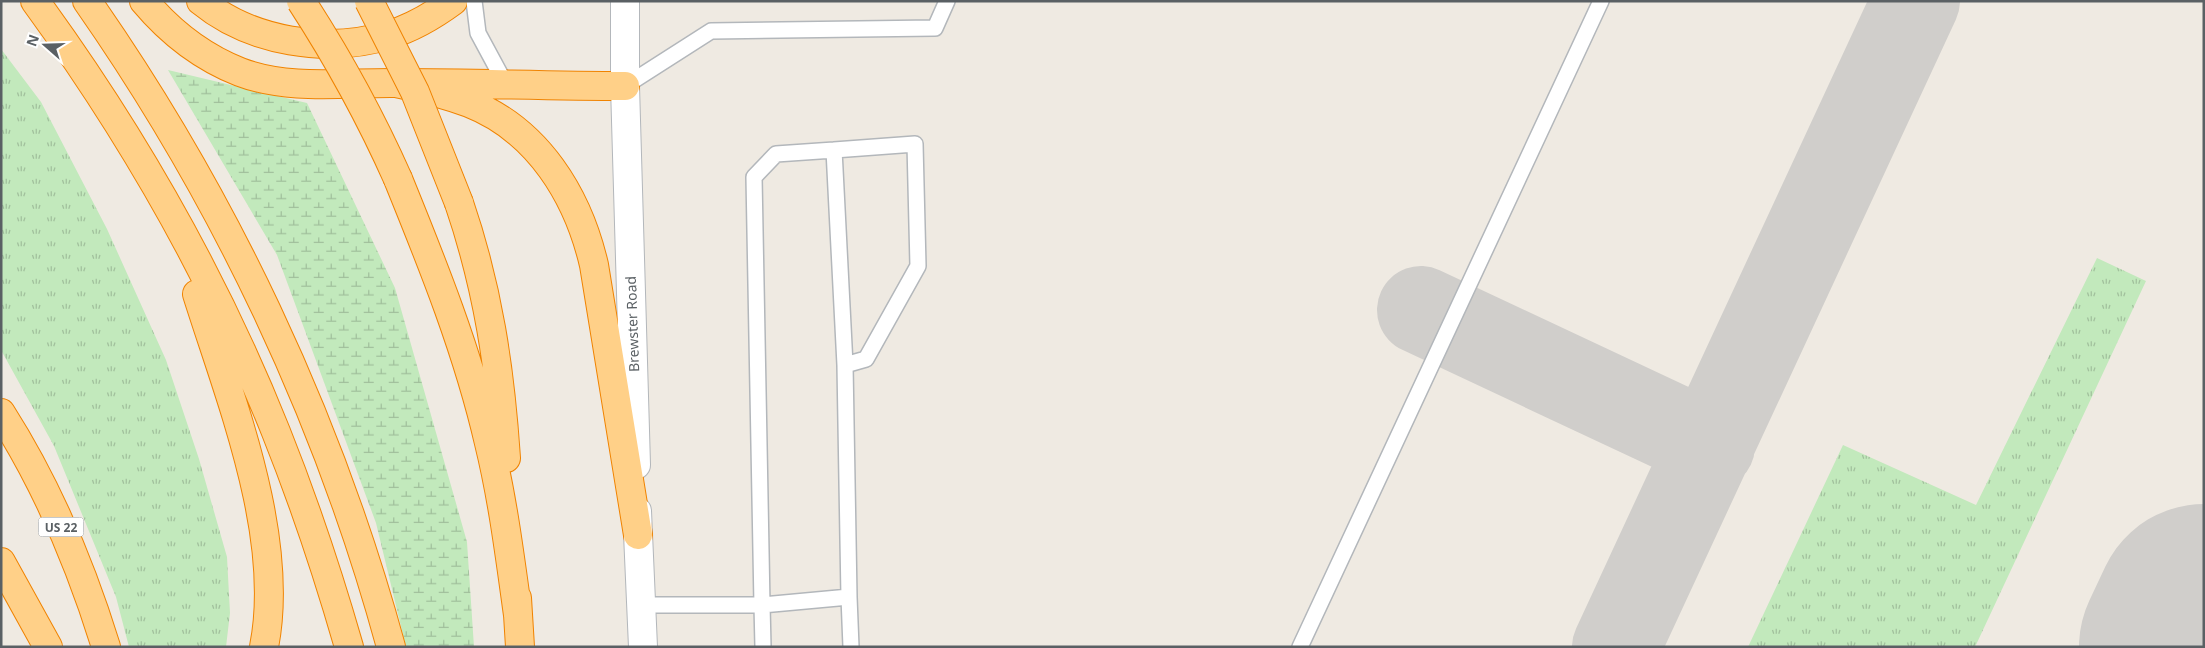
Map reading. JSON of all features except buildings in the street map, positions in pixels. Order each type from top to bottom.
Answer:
[{"type":"highway","points":[[35,1],[83,68],[174,218],[227,323],[276,431],[297,486],[349,647]]},
{"type":"highway","points":[[87,1],[170,129],[255,287],[299,382],[338,476],[367,563],[391,647]]},
{"type":"highway","points":[[144,1],[166,26],[201,52],[241,72],[287,83],[396,82],[625,86]]},
{"type":"highway","points":[[201,1],[237,24],[266,35],[312,43],[338,43],[389,35],[433,15],[453,1]]},
{"type":"highway","points":[[301,1],[333,50],[360,98],[398,179],[434,267],[473,382],[495,469],[518,615]]},
{"type":"highway","points":[[369,1],[415,92],[458,203],[480,270],[495,345],[503,416],[520,647]]},
{"type":"highway","points":[[396,82],[470,103],[511,126],[532,145],[554,170],[573,204],[586,235],[595,273],[638,535]]},
{"type":"highway","points":[[174,218],[241,434],[257,497],[267,554],[269,582],[269,608],[264,647]]},
{"type":"highway","name":"US 22","points":[[1,413],[27,457],[59,523],[87,589],[106,647]]},
{"type":"highway","points":[[1,562],[48,647]]},
{"type":"street","name":"Brewster Road","points":[[625,1],[625,86],[640,605],[643,647]]},
{"type":"lane","points":[[474,1],[478,33],[506,85]]},
{"type":"lane","points":[[625,86],[711,31],[935,28],[947,1]]},
{"type":"lane","points":[[1300,647],[1601,1]]},
{"type":"lane","points":[[763,647],[754,177],[776,154],[915,144],[918,266],[866,359],[845,365]]},
{"type":"lane","points":[[834,150],[845,365],[850,647]]},
{"type":"lane","points":[[640,605],[762,605],[849,597]]},
{"type":"green space","points":[[1,49],[41,102],[107,229],[166,360],[199,459],[227,557],[230,613],[226,647],[129,647],[116,597],[54,446],[1,350]]},
{"type":"green space","points":[[168,70],[307,103],[395,288],[467,542],[474,647],[406,647],[376,523],[277,255]]},
{"type":"green space","points":[[2097,258],[2146,281],[1975,647],[1748,647],[1843,445],[1976,505]]},
{"type":"taxiway","points":[[1616,647],[1916,1]]},
{"type":"taxiway","points":[[1421,310],[1711,446]]},
{"type":"runway","points":[[2188,647],[2204,613]]}]
